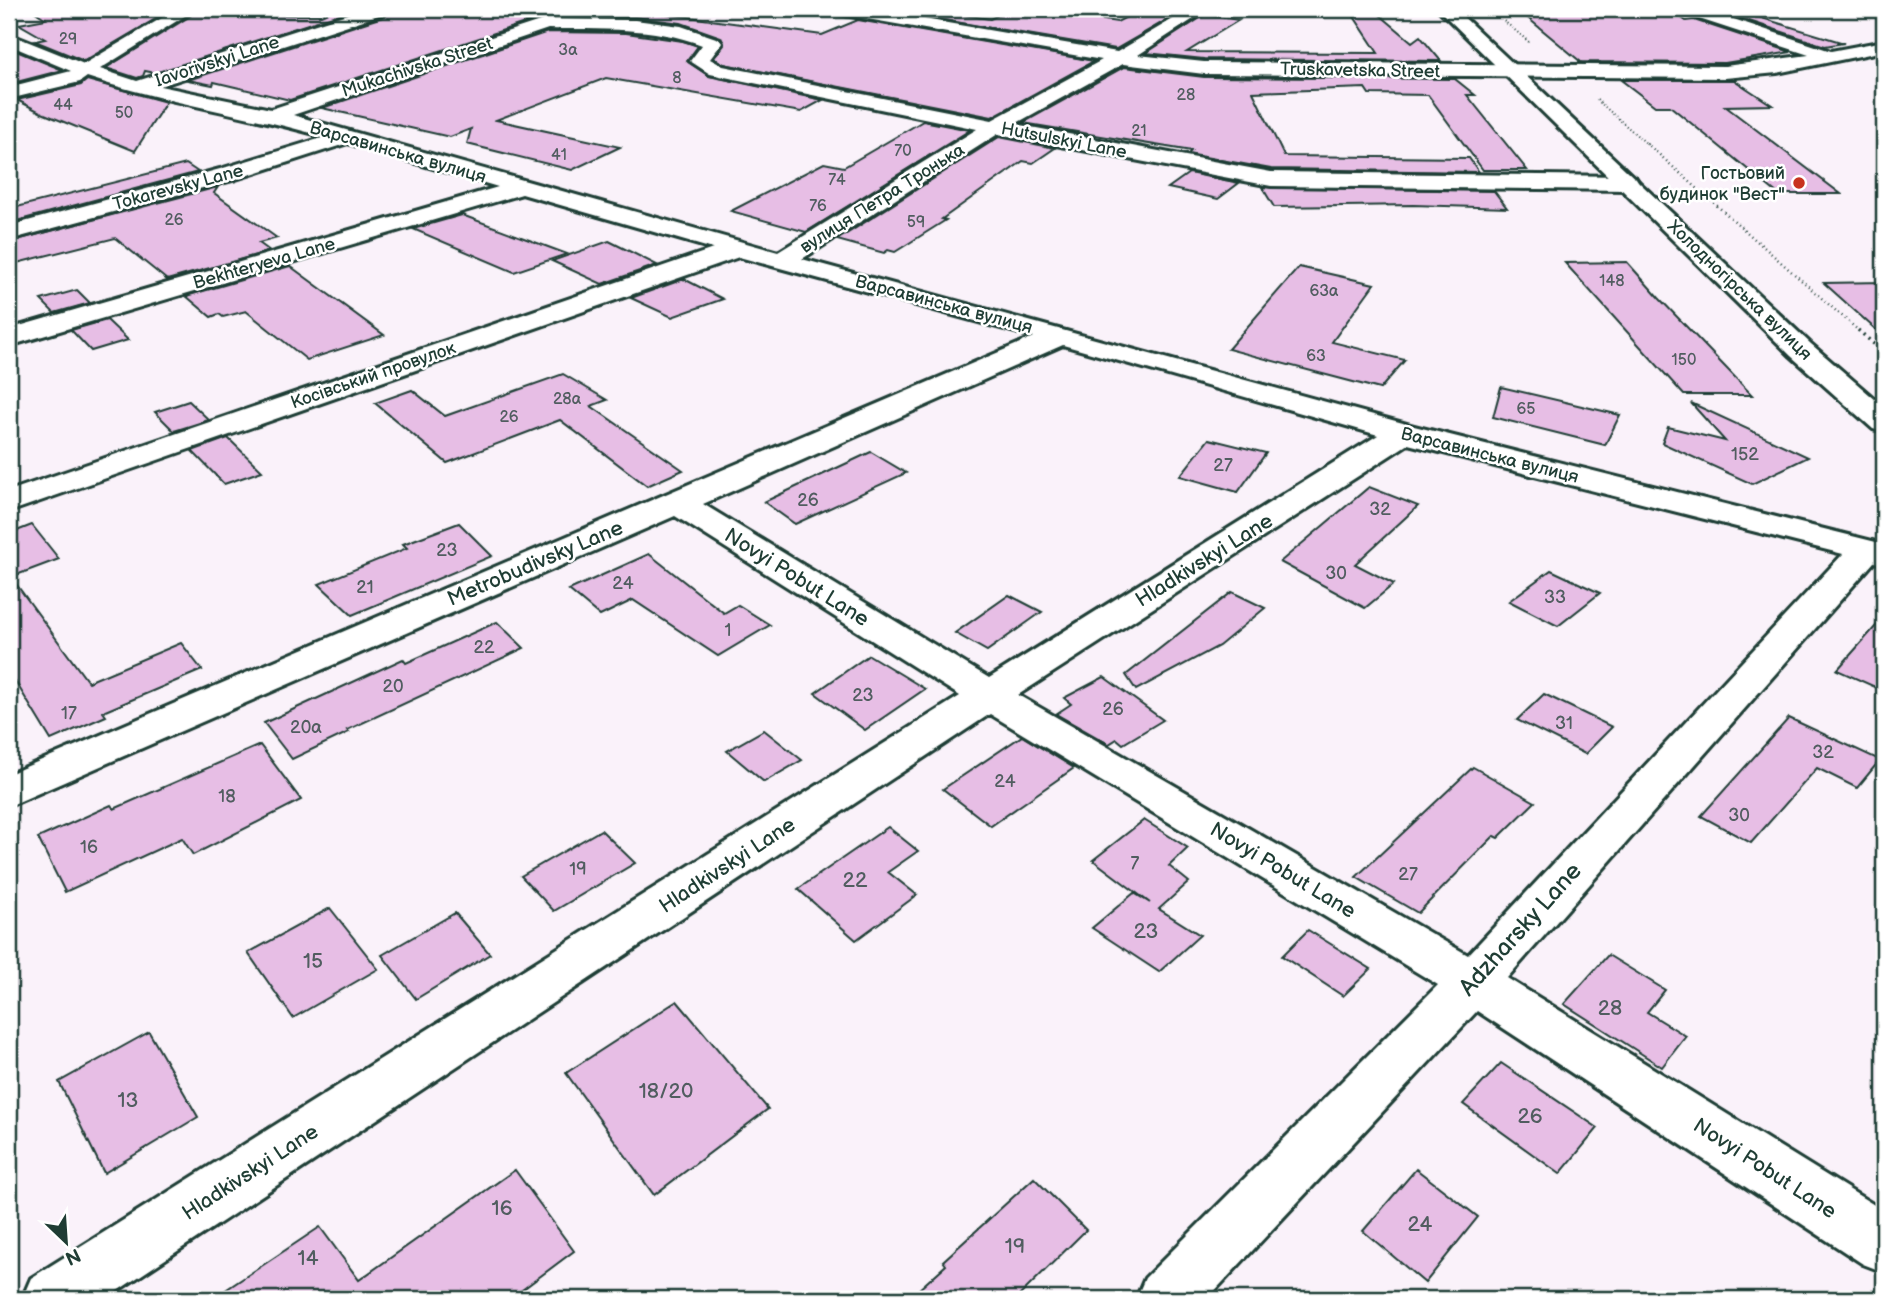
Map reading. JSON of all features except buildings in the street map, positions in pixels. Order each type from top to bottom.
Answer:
[{"type":"street","points":[[9,93],[73,78],[188,9]]},
{"type":"street","name":"Iavorivskyi Lane","points":[[135,88],[379,9]]},
{"type":"street","name":"Truskavetska Street","points":[[839,9],[1120,58],[1204,68],[1735,71],[1777,67],[1884,46]]},
{"type":"street","name":"вулиця Петра Тронька","points":[[781,261],[995,127],[1120,58],[1201,9]]},
{"type":"street","name":"Холодногірська вулиця","points":[[1446,9],[1801,350],[1884,423]]},
{"type":"street","points":[[1687,9],[1863,66]]},
{"type":"street","points":[[939,26],[965,15]]},
{"type":"street","name":"Mukachivska Street","points":[[272,116],[551,16]]},
{"type":"street","name":"Hutsulskyi Lane","points":[[551,16],[681,31],[713,43],[699,61],[717,70],[995,127],[1271,178],[1628,183]]},
{"type":"street","name":"Варсавинська вулиця","points":[[9,39],[135,88],[272,116],[519,188],[1061,335],[1403,433],[1875,553]]},
{"type":"street","name":"Tokarevsky Lane","points":[[9,233],[228,174],[346,137]]},
{"type":"street","name":"Bekhteryeva Lane","points":[[9,338],[519,188]]},
{"type":"street","name":"Косівський провулок","points":[[9,502],[738,249]]},
{"type":"street","name":"Metrobudivsky Lane","points":[[9,791],[1061,335]]},
{"type":"street","name":"Hladkivskyi Lane","points":[[52,1299],[1403,433]]},
{"type":"street","name":"Novyi Pobut Lane","points":[[677,502],[989,696],[1473,982],[1884,1244]]},
{"type":"street","name":"Adzharsky Lane","points":[[1166,1299],[1473,982],[1875,553]]},
{"type":"path","points":[[1501,18],[1884,353]]},
{"type":"place","name":"Гостьовий будинок \"Вест\"","points":[[1799,183]]}]
